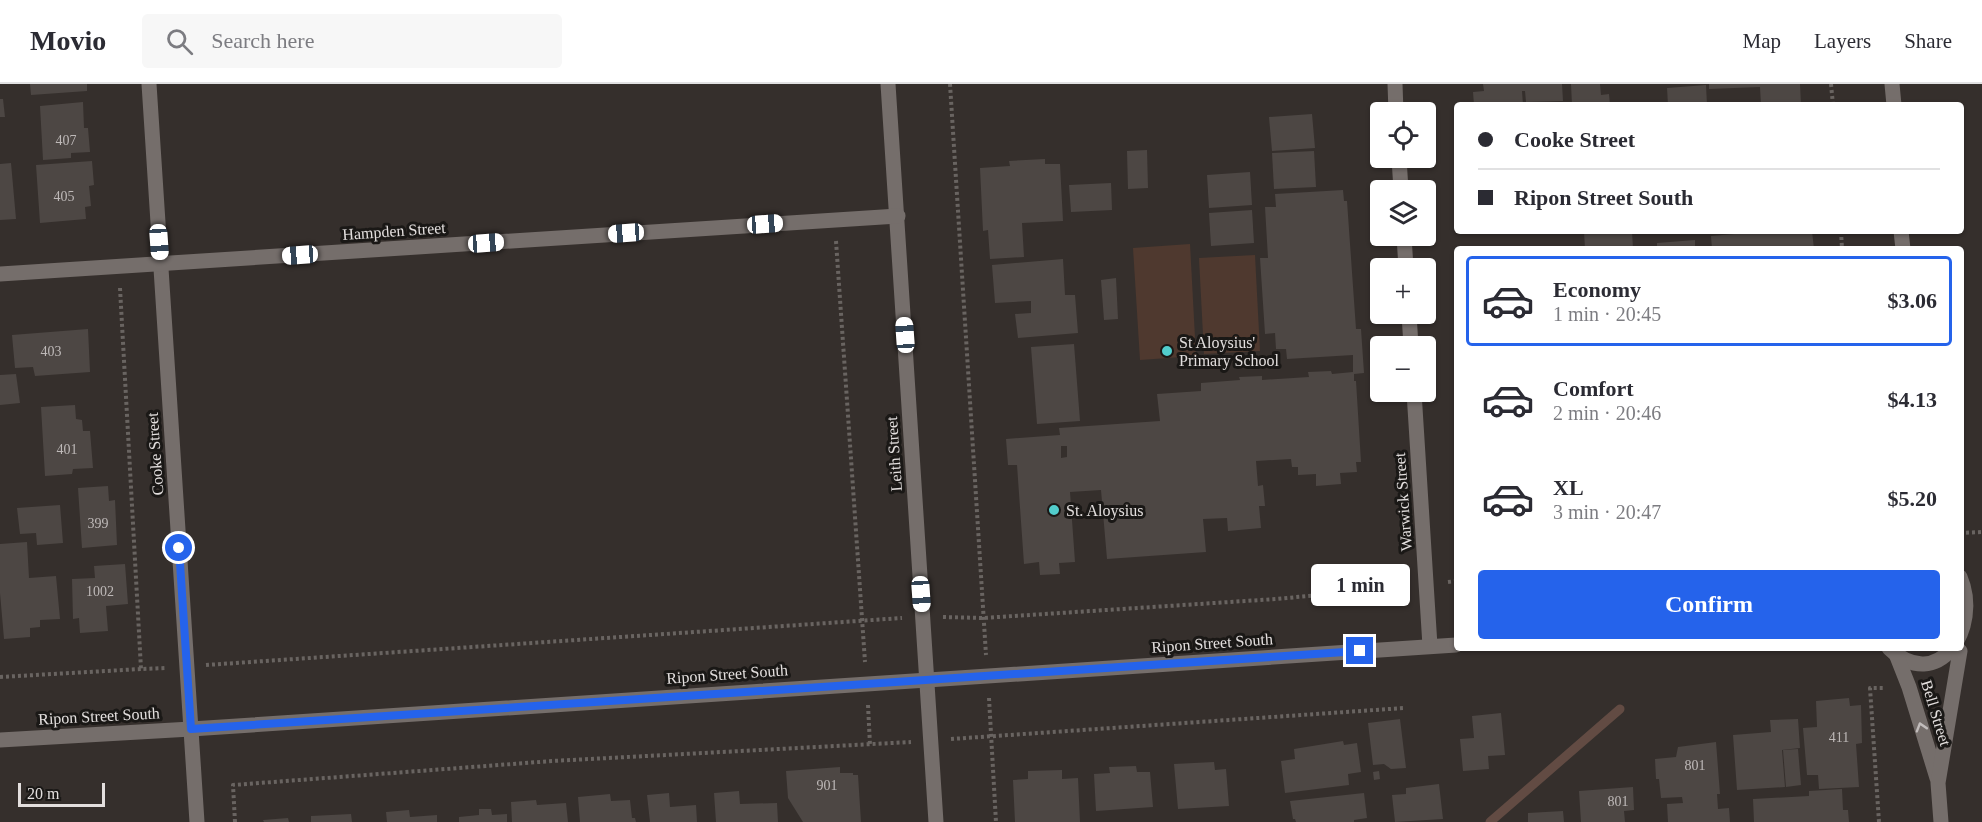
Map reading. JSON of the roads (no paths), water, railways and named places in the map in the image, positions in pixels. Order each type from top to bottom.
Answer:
[{"type":"street","name":"Cooke Street","points":[[149,84],[197,822]]},
{"type":"street","name":"Leith Street","points":[[888,84],[936,822]]},
{"type":"street","points":[[1395,84],[1396,102]]},
{"type":"street","points":[[1892,84],[1894,102]]},
{"type":"street","name":"Hampden Street","points":[[0,274],[898,216]]},
{"type":"street","name":"Warwick Street","points":[[1415,402],[1430,646]]},
{"type":"street","points":[[1964,578],[1981,583]]},
{"type":"street","name":"Bell Street","points":[[1938,783],[1965,647],[1974,631],[1976,612],[1974,599],[1964,581]]},
{"type":"street","name":"Ripon Street South","points":[[0,740],[1454,645]]},
{"type":"street","name":"Bell Street","points":[[1891,651],[1909,687],[1938,783],[1941,822]]},
{"type":"street","points":[[1893,651],[1913,662],[1932,664],[1950,658],[1960,651]]},
{"type":"waterway","points":[[1490,822],[1620,709]]},
{"type":"place","name":"St Aloysius' Primary School","points":[[1167,351]]},
{"type":"place","name":"St. Aloysius","points":[[1054,510]]}]
